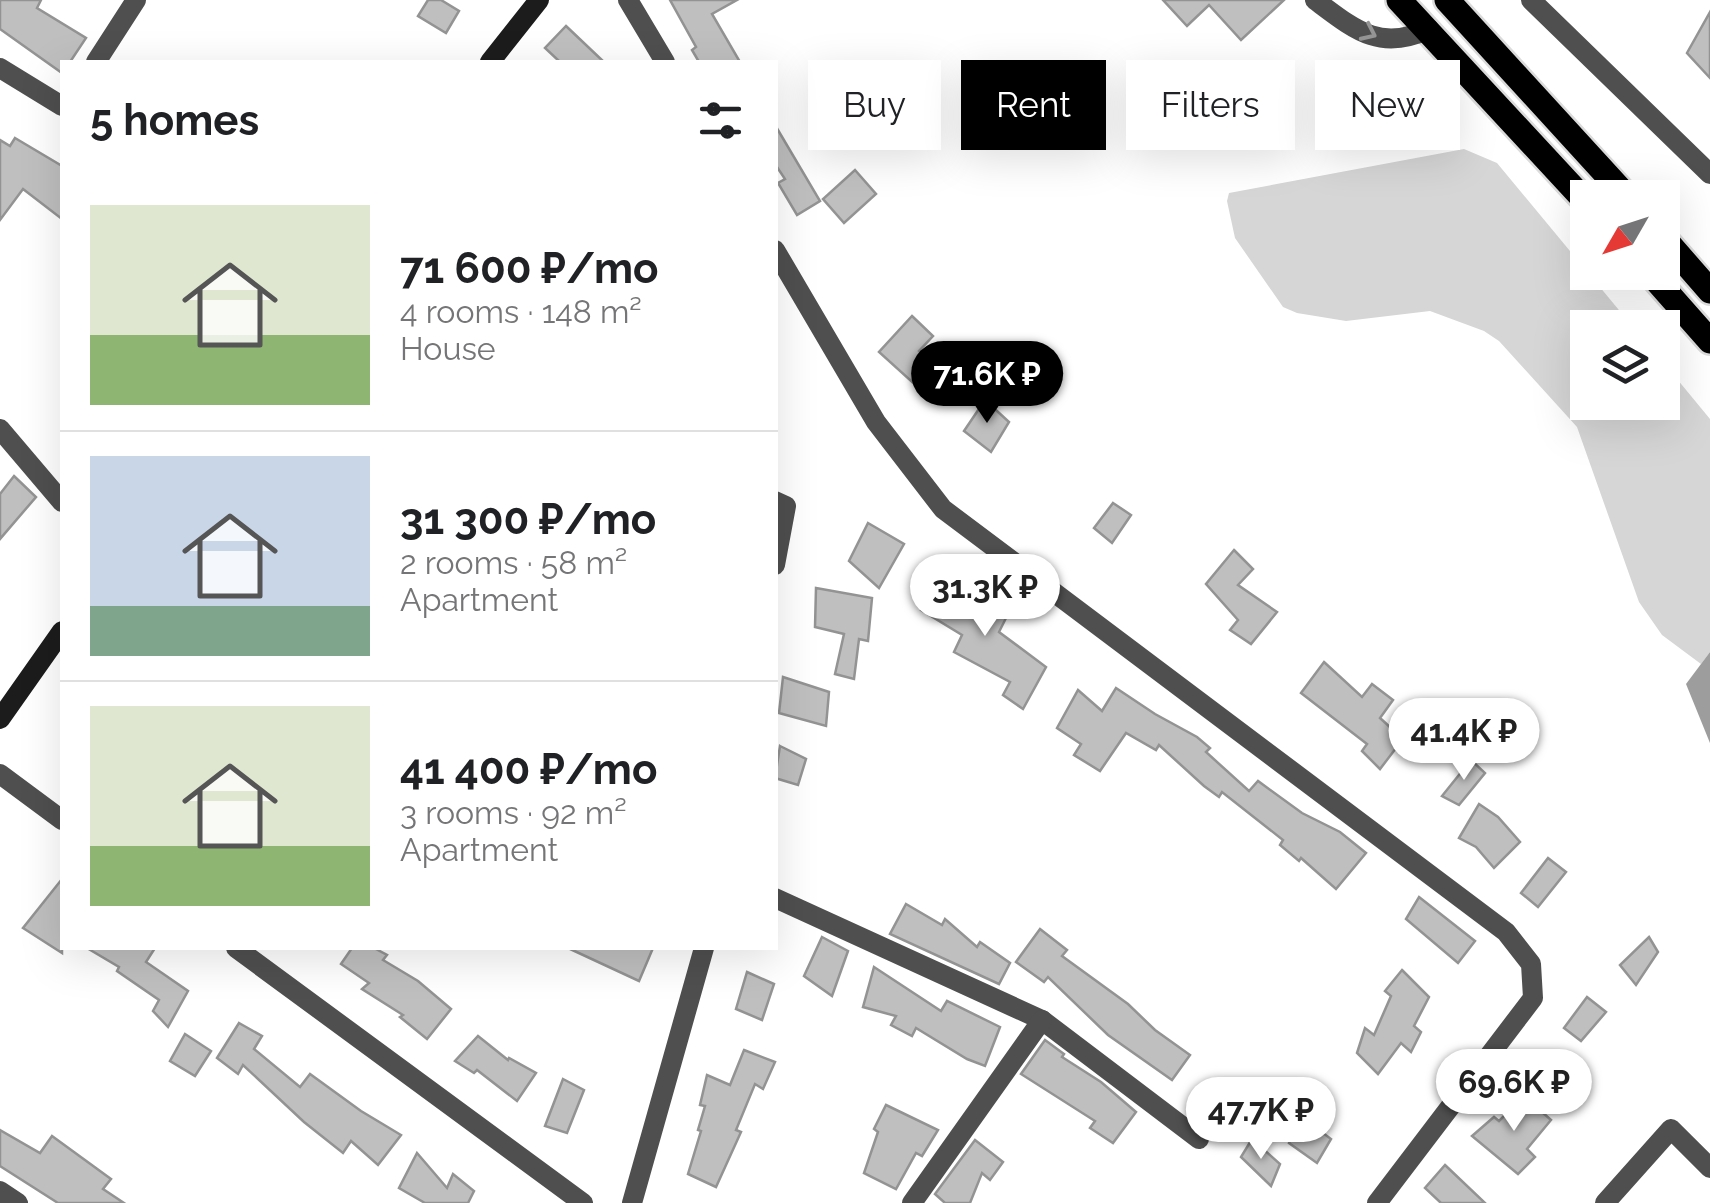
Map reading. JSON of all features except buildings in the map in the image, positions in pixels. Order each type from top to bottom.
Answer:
[{"type":"main road","points":[[492,60],[539,0]]},
{"type":"main road","points":[[1400,0],[1570,184]]},
{"type":"main road","points":[[1447,0],[1612,180]]},
{"type":"main road","points":[[1680,257],[1710,291]]},
{"type":"main road","points":[[1665,290],[1710,341]]},
{"type":"main road","points":[[0,719],[60,634]]},
{"type":"street","points":[[97,60],[136,0]]},
{"type":"street","points":[[628,0],[664,60]]},
{"type":"street","points":[[1315,0],[1366,34],[1383,40],[1398,41],[1429,29]]},
{"type":"street","points":[[1531,0],[1710,174]]},
{"type":"street","points":[[0,68],[60,105]]},
{"type":"street","points":[[778,255],[876,422],[942,508],[1506,932],[1531,964],[1533,998],[1385,1200]]},
{"type":"street","points":[[0,429],[60,500]]},
{"type":"street","points":[[0,774],[60,819]]},
{"type":"street","points":[[778,899],[1042,1020],[1198,1139]]},
{"type":"street","points":[[239,950],[583,1203]]},
{"type":"street","points":[[632,1203],[703,950]]},
{"type":"street","points":[[912,1203],[1042,1020]]},
{"type":"street","points":[[1604,1203],[1671,1128],[1710,1168]]},
{"type":"street","points":[[0,1192],[18,1203]]},
{"type":"shaded area","points":[[1460,150],[1497,163],[1570,251],[1570,290],[1602,290],[1619,310],[1570,310],[1570,419],[1499,341],[1484,331],[1430,311],[1346,321],[1283,307],[1235,238],[1227,201],[1229,193]]},
{"type":"shaded area","points":[[1680,383],[1710,419],[1710,652],[1701,664],[1662,635],[1639,602],[1577,427],[1571,420],[1680,420]]},
{"type":"shaded area","points":[[1710,652],[1710,743],[1686,684]]}]
